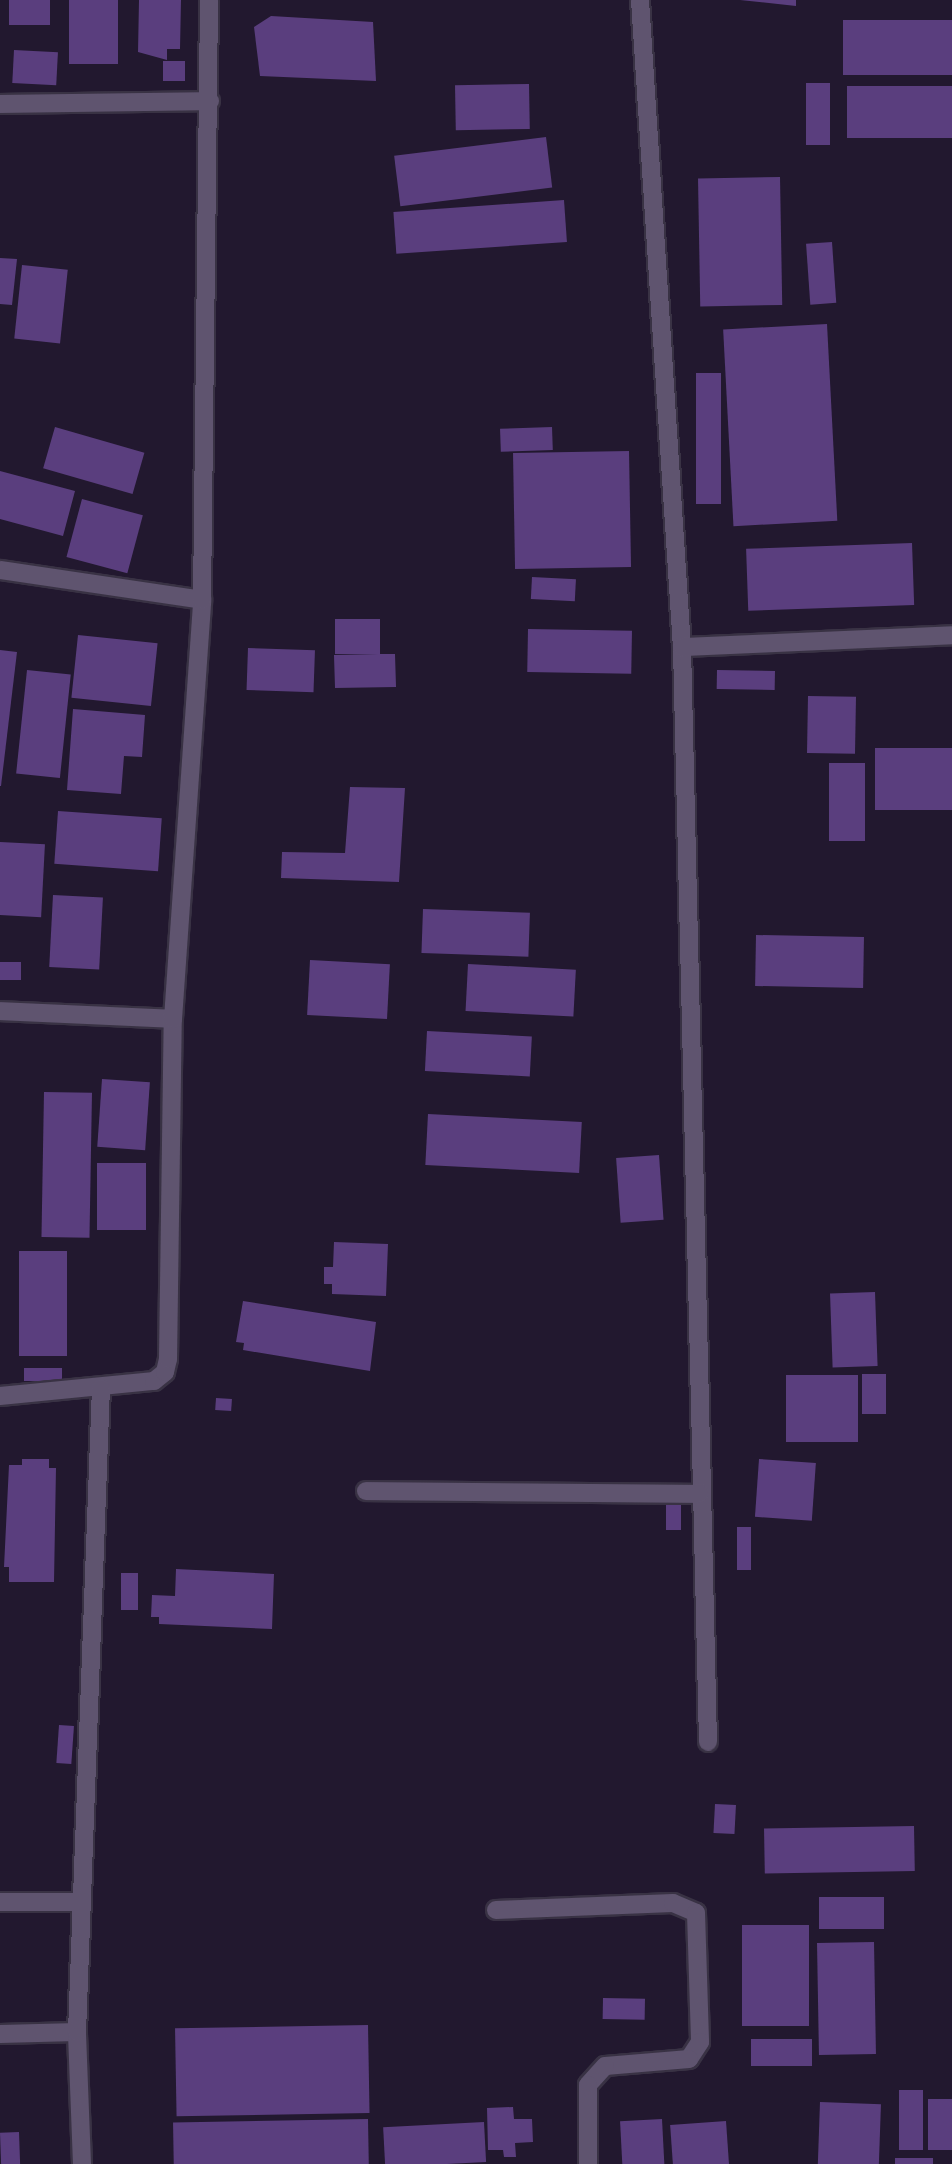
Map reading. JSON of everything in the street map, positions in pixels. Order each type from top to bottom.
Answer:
[{"type":"street","points":[[0,1396],[101,1388],[154,1381],[165,1372],[168,1359],[173,1019],[202,600],[210,101],[209,0]]},
{"type":"street","points":[[640,0],[682,647],[699,1494],[708,1742]]},
{"type":"street","points":[[0,104],[210,101]]},
{"type":"street","points":[[0,570],[202,600]]},
{"type":"street","points":[[682,647],[952,635]]},
{"type":"street","points":[[0,1011],[173,1019]]},
{"type":"street","points":[[82,2164],[77,2032],[101,1388]]},
{"type":"street","points":[[366,1491],[699,1494]]},
{"type":"street","points":[[0,1902],[82,1902]]},
{"type":"street","points":[[496,1910],[674,1903],[696,1913],[700,2042],[689,2059],[605,2066],[588,2085],[588,2164]]},
{"type":"street","points":[[0,2034],[77,2032]]},
{"type":"building","points":[[9,0],[50,0],[50,25],[9,25]]},
{"type":"building","points":[[69,0],[118,0],[118,64],[69,64]]},
{"type":"building","points":[[139,0],[181,0],[180,49],[167,49],[167,60],[138,52]]},
{"type":"building","points":[[740,0],[796,0],[796,6]]},
{"type":"building","points":[[271,16],[373,22],[376,81],[260,76],[254,27]]},
{"type":"building","points":[[843,20],[952,20],[952,75],[843,75]]},
{"type":"building","points":[[14,50],[58,52],[56,85],[12,83]]},
{"type":"building","points":[[163,61],[185,61],[185,81],[163,81]]},
{"type":"building","points":[[806,83],[830,83],[830,145],[806,145]]},
{"type":"building","points":[[529,84],[530,129],[456,130],[455,85]]},
{"type":"building","points":[[847,86],[952,86],[952,138],[847,138]]},
{"type":"building","points":[[546,137],[552,188],[400,206],[394,156]]},
{"type":"building","points":[[780,177],[782,305],[700,306],[698,178]]},
{"type":"building","points":[[564,200],[567,242],[396,254],[393,212]]},
{"type":"building","points":[[832,242],[836,303],[810,305],[806,244]]},
{"type":"building","points":[[0,258],[17,259],[12,305],[0,304]]},
{"type":"building","points":[[22,265],[68,270],[60,343],[14,339]]},
{"type":"building","points":[[827,324],[837,521],[733,526],[723,329]]},
{"type":"building","points":[[696,373],[721,373],[721,504],[696,504]]},
{"type":"building","points":[[55,427],[144,453],[133,494],[43,468]]},
{"type":"building","points":[[552,427],[553,450],[501,452],[500,429]]},
{"type":"building","points":[[629,451],[631,567],[515,569],[513,453]]},
{"type":"building","points":[[0,471],[75,491],[63,536],[0,519]]},
{"type":"building","points":[[82,499],[143,515],[127,573],[66,557]]},
{"type":"building","points":[[912,543],[914,605],[748,611],[746,549]]},
{"type":"building","points":[[532,577],[576,579],[575,601],[531,599]]},
{"type":"building","points":[[335,619],[380,619],[380,654],[335,654]]},
{"type":"building","points":[[528,629],[632,631],[631,674],[527,672]]},
{"type":"building","points":[[78,635],[158,643],[151,706],[71,698]]},
{"type":"building","points":[[248,648],[315,650],[313,692],[247,690]]},
{"type":"building","points":[[0,650],[17,652],[1,786],[0,786]]},
{"type":"building","points":[[395,654],[396,687],[335,688],[334,655]]},
{"type":"building","points":[[27,670],[71,675],[60,778],[16,773]]},
{"type":"building","points":[[717,670],[775,671],[775,690],[717,689]]},
{"type":"building","points":[[808,696],[856,697],[855,754],[807,753]]},
{"type":"building","points":[[73,709],[145,715],[142,757],[124,756],[121,794],[67,790]]},
{"type":"building","points":[[875,748],[952,748],[952,810],[875,810]]},
{"type":"building","points":[[829,763],[865,763],[865,841],[829,841]]},
{"type":"building","points":[[350,787],[405,788],[399,882],[281,878],[282,852],[345,853]]},
{"type":"building","points":[[58,811],[162,818],[158,871],[54,864]]},
{"type":"building","points":[[0,842],[45,844],[41,917],[0,915]]},
{"type":"building","points":[[53,895],[103,898],[99,970],[49,967]]},
{"type":"building","points":[[423,909],[530,913],[528,957],[421,953]]},
{"type":"building","points":[[756,935],[864,937],[863,988],[755,986]]},
{"type":"building","points":[[310,960],[390,964],[387,1019],[307,1015]]},
{"type":"building","points":[[0,962],[21,962],[21,980],[0,980]]},
{"type":"building","points":[[468,964],[576,970],[573,1017],[466,1011]]},
{"type":"building","points":[[427,1031],[532,1036],[530,1076],[425,1071]]},
{"type":"building","points":[[102,1079],[150,1082],[145,1150],[97,1147]]},
{"type":"building","points":[[44,1092],[92,1093],[89,1238],[41,1237]]},
{"type":"building","points":[[428,1114],[582,1122],[579,1173],[425,1165]]},
{"type":"building","points":[[659,1155],[664,1220],[621,1223],[616,1158]]},
{"type":"building","points":[[97,1163],[146,1163],[146,1230],[97,1230]]},
{"type":"building","points":[[334,1242],[388,1244],[386,1296],[332,1294],[332,1284],[324,1284],[324,1267],[333,1267]]},
{"type":"building","points":[[19,1251],[67,1251],[67,1356],[19,1356]]},
{"type":"building","points":[[875,1292],[878,1366],[833,1368],[830,1294]]},
{"type":"building","points":[[243,1301],[376,1322],[370,1371],[243,1350],[244,1343],[236,1342]]},
{"type":"building","points":[[24,1368],[62,1368],[62,1381],[24,1381]]},
{"type":"building","points":[[862,1374],[886,1374],[886,1414],[862,1414]]},
{"type":"building","points":[[786,1375],[858,1375],[858,1442],[786,1442]]},
{"type":"building","points":[[216,1398],[232,1399],[231,1411],[215,1410]]},
{"type":"building","points":[[22,1459],[49,1459],[49,1468],[56,1468],[54,1582],[9,1582],[9,1567],[4,1567],[9,1465],[22,1465]]},
{"type":"building","points":[[759,1459],[816,1463],[812,1521],[755,1517]]},
{"type":"building","points":[[666,1500],[681,1500],[681,1530],[666,1530]]},
{"type":"building","points":[[737,1527],[751,1527],[751,1570],[737,1570]]},
{"type":"building","points":[[176,1569],[274,1574],[272,1629],[159,1624],[159,1617],[151,1617],[152,1595],[175,1596]]},
{"type":"building","points":[[121,1573],[138,1573],[138,1610],[121,1610]]},
{"type":"building","points":[[59,1725],[74,1726],[71,1764],[56,1763]]},
{"type":"building","points":[[715,1804],[736,1805],[734,1834],[713,1833]]},
{"type":"building","points":[[914,1826],[915,1871],[765,1874],[764,1829]]},
{"type":"building","points":[[819,1897],[884,1897],[884,1929],[819,1929]]},
{"type":"building","points":[[742,1925],[809,1925],[809,2026],[742,2026]]},
{"type":"building","points":[[874,1942],[876,2054],[819,2055],[817,1943]]},
{"type":"building","points":[[603,1998],[645,1999],[645,2020],[603,2019]]},
{"type":"building","points":[[368,2025],[370,2113],[177,2116],[175,2028]]},
{"type":"building","points":[[751,2039],[812,2039],[812,2066],[751,2066]]},
{"type":"building","points":[[899,2090],[923,2090],[923,2150],[899,2150]]},
{"type":"building","points":[[928,2099],[952,2099],[952,2150],[928,2150]]},
{"type":"building","points":[[820,2102],[881,2104],[879,2164],[818,2164]]},
{"type":"building","points":[[513,2107],[514,2119],[532,2119],[533,2142],[515,2143],[516,2157],[504,2157],[503,2150],[488,2150],[487,2108]]},
{"type":"building","points":[[368,2119],[369,2164],[174,2164],[173,2122]]},
{"type":"building","points":[[662,2119],[664,2164],[622,2164],[620,2121]]},
{"type":"building","points":[[726,2121],[729,2164],[673,2164],[670,2125]]},
{"type":"building","points":[[484,2122],[486,2162],[385,2164],[383,2127]]},
{"type":"building","points":[[19,2132],[20,2164],[1,2164],[0,2133]]},
{"type":"building","points":[[895,2158],[933,2158],[933,2164],[895,2164]]}]
